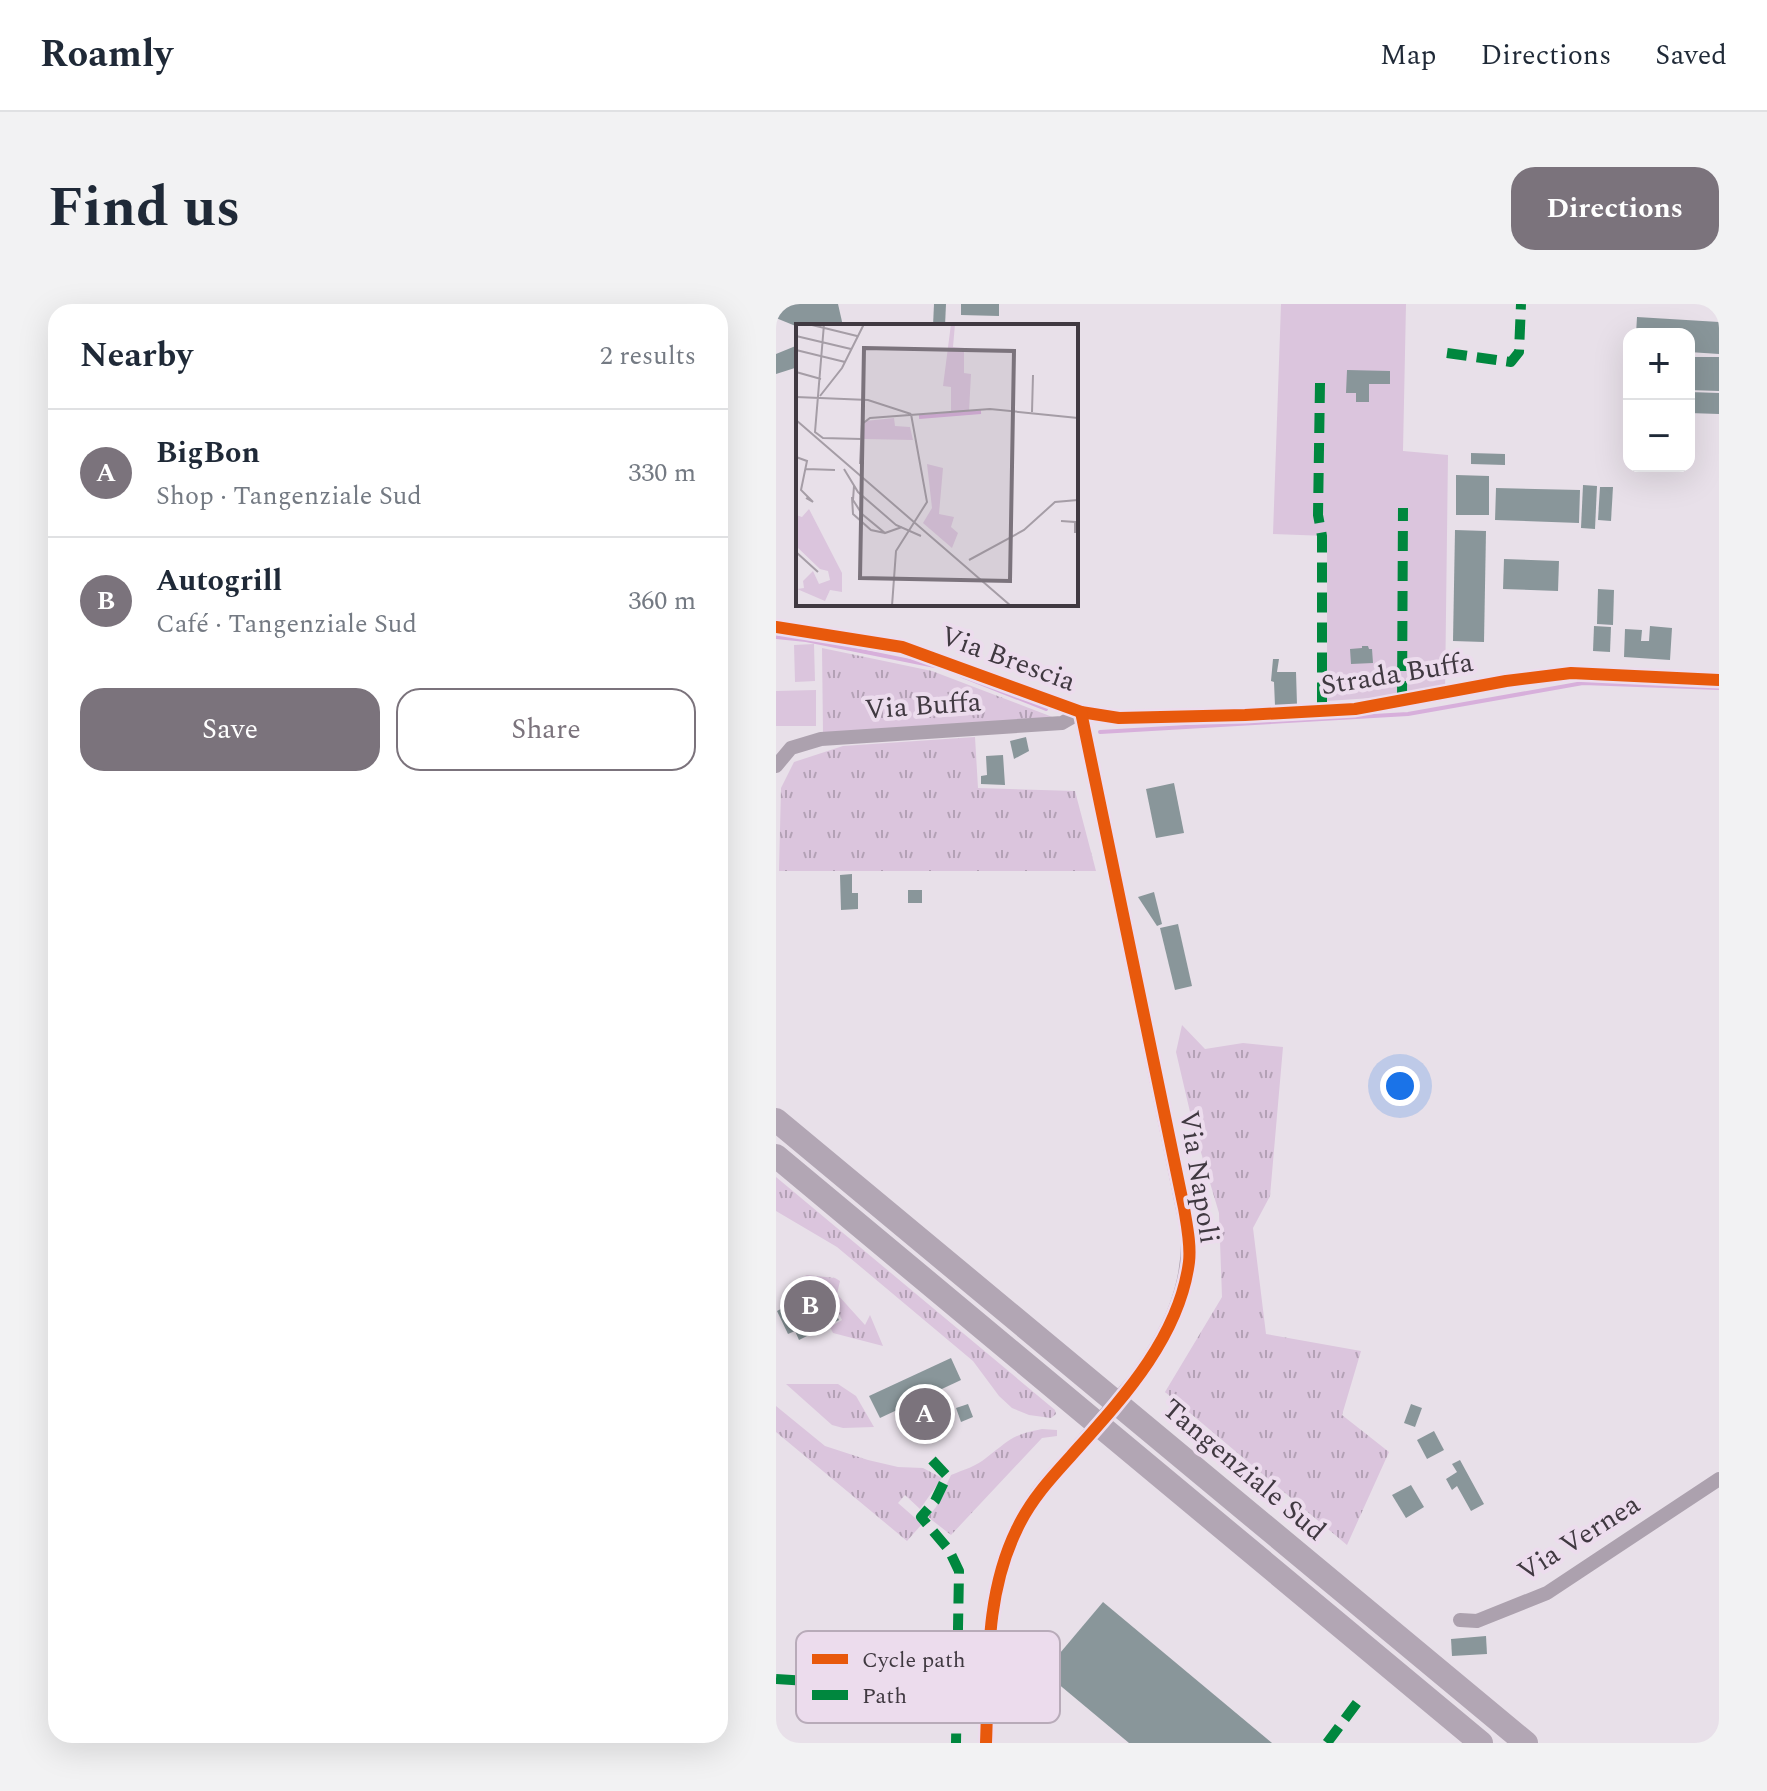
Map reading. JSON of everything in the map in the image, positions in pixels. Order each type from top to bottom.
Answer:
[{"type":"highway","name":"Tangenziale Sud","points":[[776,1120],[1526,1743]]},
{"type":"highway","name":"Tangenziale Sud","points":[[776,1156],[1481,1743]]},
{"type":"street","name":"Via Brescia","points":[[776,627],[902,647],[1081,712]]},
{"type":"street","name":"Strada Buffa","points":[[1081,712],[1119,718],[1355,709],[1506,681],[1571,673],[1719,680]]},
{"type":"street","name":"Via Buffa","points":[[776,766],[791,748],[821,739],[1062,723],[1081,712]]},
{"type":"street","name":"Via Napoli","points":[[990,1631],[991,1609],[1000,1571],[1016,1530],[1035,1497],[1135,1379],[1166,1334],[1189,1260],[1188,1234],[1081,712]]},
{"type":"street","name":"Via Vernea","points":[[1460,1620],[1488,1618],[1547,1593],[1719,1479]]},
{"type":"street","name":"Via Napoli","points":[[986,1743],[987,1723]]},
{"type":"green space","points":[[1281,304],[1406,304],[1403,451],[1448,455],[1445,693],[1327,701],[1327,536],[1273,534]]},
{"type":"green space","points":[[814,644],[815,681],[795,682],[794,645]]},
{"type":"green space","points":[[822,648],[932,671],[1055,718],[823,734]]},
{"type":"green space","points":[[816,690],[816,726],[776,726],[776,691]]},
{"type":"green space","points":[[975,737],[978,788],[1075,791],[1096,871],[779,871],[781,788],[794,762],[843,746]]},
{"type":"green space","points":[[1182,1025],[1205,1049],[1243,1043],[1283,1047],[1270,1196],[1253,1228],[1266,1334],[1361,1351],[1342,1415],[1389,1452],[1347,1545],[1165,1392],[1222,1297],[1219,1213],[1194,1129],[1176,1052]]},
{"type":"green space","points":[[776,1177],[1055,1410],[1056,1414],[1051,1418],[1029,1415],[1012,1408],[973,1361],[837,1247],[776,1211]]},
{"type":"green space","points":[[807,1275],[840,1281],[837,1294],[865,1325],[870,1315],[883,1346],[833,1333],[830,1327],[842,1320],[822,1279],[807,1285],[802,1277]]},
{"type":"green space","points":[[786,1384],[838,1384],[856,1396],[874,1427],[843,1428],[832,1425]]},
{"type":"green space","points":[[776,1406],[825,1446],[898,1467],[923,1468],[942,1478],[920,1509],[905,1495],[898,1503],[922,1524],[907,1541],[776,1432]]},
{"type":"green space","points":[[1042,1429],[1057,1430],[1057,1436],[1042,1438],[951,1535],[928,1517],[951,1475],[978,1463],[1017,1436]]},
{"type":"building","points":[[776,304],[838,304],[843,324],[796,326],[776,318]]},
{"type":"building","points":[[934,304],[946,304],[945,324],[933,324]]},
{"type":"building","points":[[961,304],[999,304],[999,316],[961,315]]},
{"type":"building","points":[[1637,317],[1719,322],[1719,354],[1695,352],[1695,328],[1636,328]]},
{"type":"building","points":[[796,346],[796,368],[776,374],[776,354]]},
{"type":"building","points":[[1695,357],[1719,357],[1719,391],[1695,390]]},
{"type":"building","points":[[1347,370],[1390,371],[1390,384],[1369,384],[1369,402],[1356,402],[1356,393],[1346,393]]},
{"type":"building","points":[[1695,392],[1719,393],[1719,414],[1695,413]]},
{"type":"building","points":[[1471,453],[1505,454],[1505,465],[1471,464]]},
{"type":"building","points":[[1456,475],[1489,476],[1489,515],[1456,515]]},
{"type":"building","points":[[1583,485],[1597,486],[1595,529],[1581,528]]},
{"type":"building","points":[[1600,487],[1613,487],[1611,521],[1598,520]]},
{"type":"building","points":[[1496,488],[1580,490],[1579,523],[1495,520]]},
{"type":"building","points":[[1455,530],[1486,531],[1484,642],[1453,641]]},
{"type":"building","points":[[1504,559],[1559,561],[1558,591],[1503,589]]},
{"type":"building","points":[[1598,589],[1614,590],[1613,625],[1597,624]]},
{"type":"building","points":[[1594,626],[1611,627],[1610,652],[1593,651]]},
{"type":"building","points":[[1650,626],[1672,628],[1670,660],[1624,657],[1625,629],[1642,630],[1641,641],[1649,641]]},
{"type":"building","points":[[1362,646],[1372,649],[1373,663],[1351,664],[1350,649]]},
{"type":"building","points":[[1273,659],[1279,659],[1277,672],[1296,672],[1297,705],[1275,706],[1274,682],[1271,681]]},
{"type":"building","points":[[1026,737],[1029,751],[1014,759],[1010,741]]},
{"type":"building","points":[[1003,755],[1005,785],[981,784],[981,776],[987,775],[986,756]]},
{"type":"building","points":[[1174,783],[1184,833],[1156,838],[1146,789]]},
{"type":"building","points":[[852,874],[852,893],[858,893],[858,909],[841,910],[840,875]]},
{"type":"building","points":[[908,890],[922,890],[922,903],[908,903]]},
{"type":"building","points":[[1154,892],[1162,924],[1157,926],[1138,897]]},
{"type":"building","points":[[1178,924],[1192,986],[1175,990],[1160,928]]},
{"type":"building","points":[[820,1281],[839,1320],[799,1340],[795,1331],[788,1334],[777,1311],[796,1301],[793,1294]]},
{"type":"building","points":[[951,1358],[961,1380],[880,1418],[869,1396]]},
{"type":"building","points":[[929,1399],[939,1420],[920,1429],[910,1408]]},
{"type":"building","points":[[968,1404],[973,1417],[961,1422],[956,1408]]},
{"type":"building","points":[[1411,1404],[1422,1408],[1415,1427],[1404,1423]]},
{"type":"building","points":[[1434,1431],[1444,1450],[1427,1459],[1417,1440]]},
{"type":"building","points":[[1460,1460],[1484,1504],[1471,1511],[1457,1486],[1452,1490],[1446,1479],[1457,1472],[1452,1464]]},
{"type":"building","points":[[1411,1485],[1424,1507],[1406,1518],[1392,1495]]},
{"type":"building","points":[[1103,1602],[1272,1743],[1129,1743],[1060,1685],[1060,1653]]},
{"type":"building","points":[[1486,1636],[1487,1654],[1452,1656],[1451,1639]]},
{"type":"waterway","points":[[776,637],[806,640],[935,666]]},
{"type":"waterway","points":[[962,676],[1046,709]]},
{"type":"waterway","points":[[1100,732],[1408,714],[1583,683],[1719,688]]},
{"type":"marked path","points":[[1447,353],[1511,362],[1519,352],[1521,304]]},
{"type":"marked path","points":[[1320,383],[1318,515],[1322,536],[1322,711]]},
{"type":"marked path","points":[[1402,701],[1403,508]]},
{"type":"marked path","points":[[932,1460],[947,1476],[935,1501],[921,1517],[949,1550],[959,1571],[958,1631]]},
{"type":"marked path","points":[[776,1679],[796,1680]]},
{"type":"marked path","points":[[1327,1743],[1362,1696]]},
{"type":"marked path","points":[[956,1723],[956,1743]]},
{"type":"cycle path","points":[[776,627],[902,647],[1081,712],[1119,718],[1355,709],[1506,681],[1571,673],[1719,680]]},
{"type":"cycle path","points":[[990,1631],[1006,1554],[1017,1529],[1041,1491],[1145,1367],[1173,1317],[1189,1262],[1184,1208],[1081,712]]},
{"type":"cycle path","points":[[986,1723],[986,1743]]},
{"type":"place","name":"Autogrill","points":[[810,1306]]},
{"type":"place","name":"BigBon","points":[[925,1414]]}]
